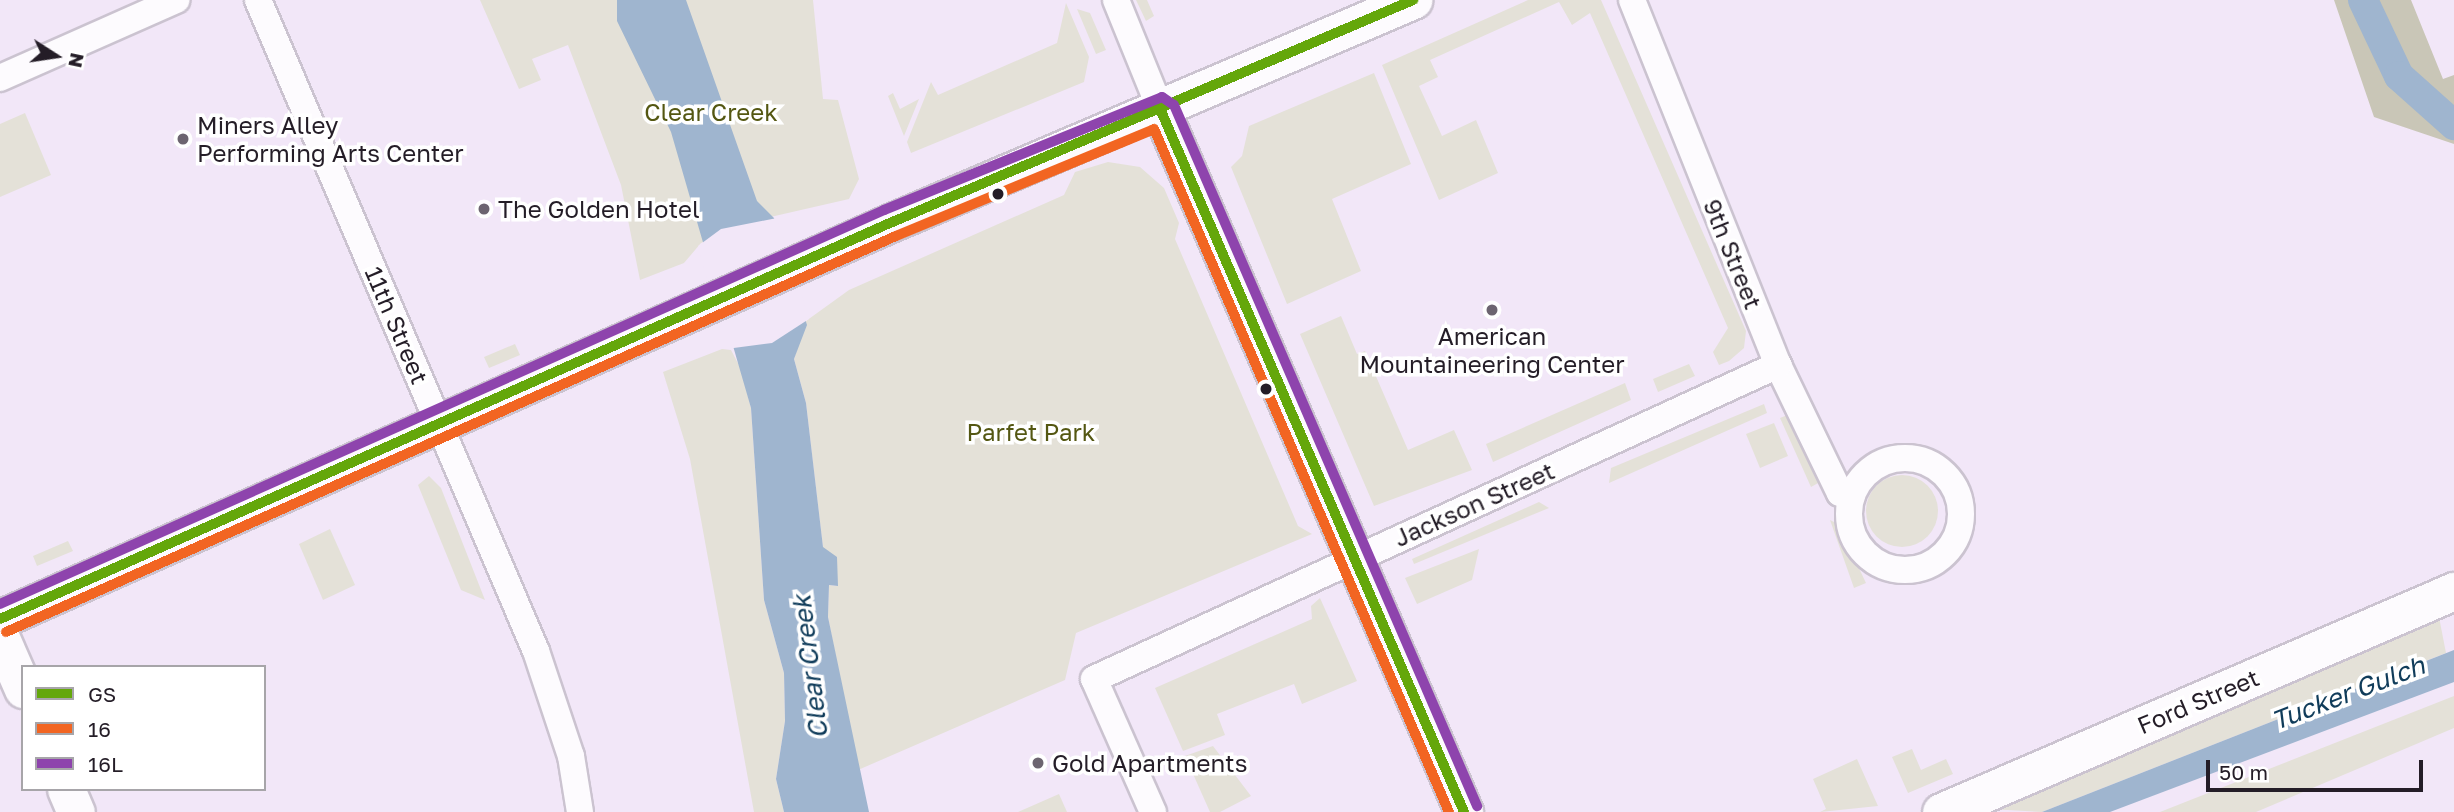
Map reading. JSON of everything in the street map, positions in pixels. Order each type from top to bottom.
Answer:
[{"type":"street","points":[[0,78],[176,0]]},
{"type":"street","name":"11th Street","points":[[258,0],[552,694],[580,812]]},
{"type":"street","points":[[1116,0],[1161,111],[1464,812]]},
{"type":"street","points":[[0,620],[831,250],[1161,111],[1413,0]]},
{"type":"street","name":"9th Street","points":[[1632,0],[1778,365],[1840,493],[1852,495]]},
{"type":"street","name":"Jackson Street","points":[[1153,812],[1094,679],[1778,365]]},
{"type":"street","points":[[1891,458],[1928,462],[1944,472],[1961,505],[1954,541],[1927,566],[1909,570],[1874,561],[1852,532],[1852,495],[1860,479],[1891,458]]},
{"type":"street","name":"Ford Street","points":[[1941,812],[2454,591]]},
{"type":"street","points":[[0,636],[21,684]]},
{"type":"street","points":[[67,791],[76,812]]},
{"type":"green space","name":"Clear Creek","points":[[480,0],[813,0],[823,99],[838,100],[859,179],[849,199],[766,218],[701,243],[684,263],[640,280],[621,185],[568,45],[532,59],[541,80],[519,89]]},
{"type":"green space","points":[[1136,0],[1147,0],[1154,16],[1146,21]]},
{"type":"green space","points":[[1528,0],[1601,0],[1746,331],[1744,348],[1729,361],[1719,365],[1713,352],[1728,328],[1590,13],[1572,25],[1559,2],[1430,60],[1438,77],[1419,86],[1442,136],[1476,120],[1498,173],[1439,200],[1382,65]]},
{"type":"green space","points":[[1066,3],[1089,57],[1084,82],[911,153],[907,142],[931,82],[938,95],[1057,43]]},
{"type":"green space","points":[[1077,9],[1090,13],[1106,50],[1096,54]]},
{"type":"green space","points":[[1374,73],[1411,164],[1332,199],[1361,271],[1287,304],[1231,167],[1242,156],[1249,126]]},
{"type":"green space","points":[[893,93],[900,109],[919,99],[904,136],[888,96]]},
{"type":"green space","points":[[25,113],[51,175],[0,197],[0,124]]},
{"type":"green space","name":"Parfet Park","points":[[1108,162],[1140,167],[1164,188],[1179,223],[1175,239],[1298,526],[1312,534],[1076,633],[1065,680],[858,770],[828,617],[829,585],[837,586],[823,548],[806,403],[794,359],[806,321],[849,290],[1064,195],[1075,172]]},
{"type":"green space","points":[[1341,316],[1357,354],[1365,351],[1408,450],[1454,430],[1472,470],[1374,506],[1300,334]]},
{"type":"green space","points":[[515,344],[520,355],[489,368],[484,357]]},
{"type":"green space","points":[[722,349],[731,350],[741,369],[751,408],[764,600],[784,673],[785,721],[776,779],[784,812],[754,812],[690,459],[663,372]]},
{"type":"green space","points":[[1689,364],[1695,376],[1658,392],[1653,379]]},
{"type":"green space","points":[[1625,383],[1631,400],[1493,462],[1486,444]]},
{"type":"green space","points":[[1764,404],[1767,413],[1609,483],[1611,468]]},
{"type":"green space","points":[[1790,414],[1820,482],[1811,487],[1780,418]]},
{"type":"green space","points":[[1774,423],[1788,456],[1760,468],[1746,434]]},
{"type":"green space","points":[[1902,475],[1922,481],[1932,491],[1938,511],[1932,531],[1922,541],[1902,547],[1882,541],[1872,531],[1866,511],[1872,491],[1882,481]]},
{"type":"green space","points":[[429,476],[441,488],[485,600],[461,590],[418,485]]},
{"type":"green space","points":[[1539,502],[1549,508],[1414,564],[1412,559]]},
{"type":"green space","points":[[1830,520],[1838,524],[1866,583],[1854,588]]},
{"type":"green space","points":[[330,529],[355,585],[323,600],[299,544]]},
{"type":"green space","points":[[68,541],[73,551],[37,566],[33,556]]},
{"type":"green space","points":[[1479,549],[1472,580],[1417,604],[1405,578]]},
{"type":"green space","points":[[1320,598],[1357,681],[1302,704],[1294,684],[1217,714],[1225,735],[1183,751],[1155,688],[1312,619],[1311,606]]},
{"type":"green space","points":[[2439,617],[2446,653],[2042,812],[1990,809]]},
{"type":"green space","points":[[2454,696],[2454,728],[2256,812],[2160,812]]},
{"type":"green space","points":[[1213,746],[1251,796],[1220,812],[1210,812],[1185,756]]},
{"type":"green space","points":[[1912,749],[1921,770],[1946,759],[1953,774],[1908,793],[1892,757]]},
{"type":"green space","points":[[1857,759],[1878,806],[1820,812],[1826,809],[1813,779]]},
{"type":"green space","points":[[1059,794],[1067,812],[1018,812]]},
{"type":"shaded area","points":[[2334,0],[2411,0],[2443,79],[2454,75],[2454,144],[2374,117]]},
{"type":"water","name":"Clear Creek","points":[[617,0],[686,0],[757,201],[774,218],[807,325],[794,359],[806,403],[823,547],[837,557],[838,586],[829,585],[828,617],[869,812],[784,812],[776,779],[785,721],[784,673],[764,600],[751,408],[671,132],[617,21]]},
{"type":"water","name":"Tucker Gulch","points":[[2454,650],[2454,682],[2110,812],[2042,812]]},
{"type":"pier","points":[[777,218],[809,319],[772,343],[726,349],[698,246],[721,229]]},
{"type":"waterway","points":[[2363,0],[2399,76],[2454,125]]},
{"type":"transit line","name":"GS","points":[[0,619],[890,223],[1413,0]]},
{"type":"transit line","name":"16L","points":[[0,604],[884,210],[1162,97],[1174,105],[1477,806]]},
{"type":"transit line","name":"GS","points":[[1161,111],[1464,812]]},
{"type":"transit line","name":"16","points":[[6,632],[896,236],[1154,129],[1449,812]]},
{"type":"place","name":"Miners Alley Performing Arts Center","points":[[183,139]]},
{"type":"place","name":"The Golden Hotel","points":[[484,209]]},
{"type":"place","name":"American Mountaineering Center","points":[[1492,310]]},
{"type":"place","name":"Gold Apartments","points":[[1038,763]]}]
